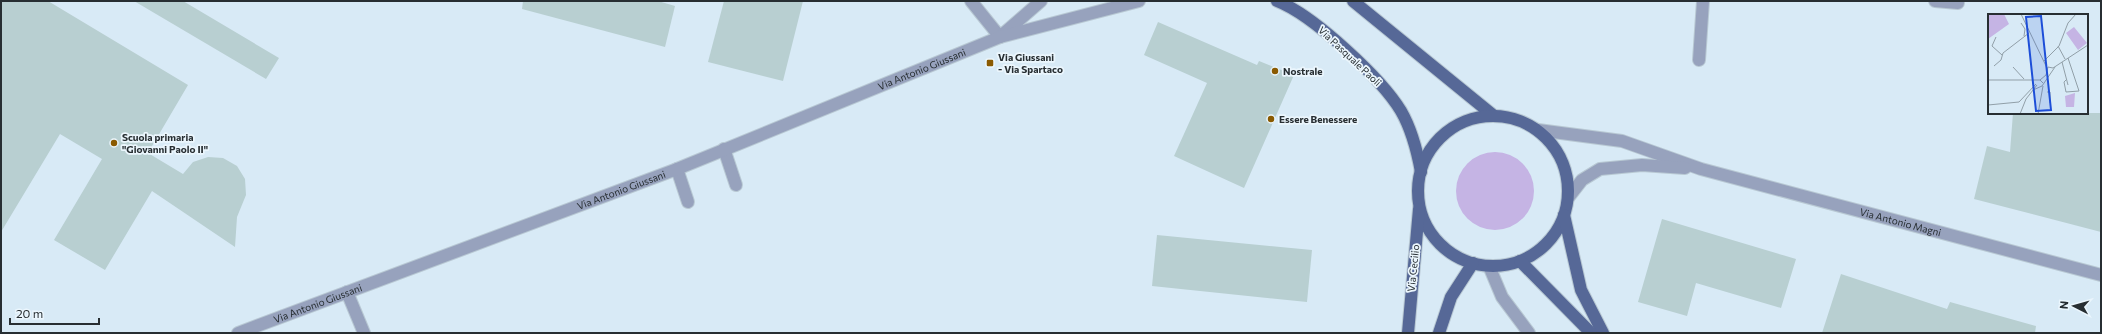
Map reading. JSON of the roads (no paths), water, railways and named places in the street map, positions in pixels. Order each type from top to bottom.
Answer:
[{"type":"main road","name":"Via Pasquale Paoli","points":[[1276,1],[1302,14],[1318,26],[1379,83],[1401,111],[1409,128],[1417,147],[1421,173]]},
{"type":"main road","points":[[1353,1],[1494,116]]},
{"type":"main road","points":[[1420,203],[1427,226],[1442,245],[1462,259],[1489,266],[1505,265],[1532,256],[1552,238],[1564,215],[1568,198],[1568,187],[1564,165],[1553,146],[1538,130],[1516,120],[1494,116],[1469,120],[1448,132],[1431,150],[1421,173]]},
{"type":"main road","name":"Via Cecilio","points":[[1408,333],[1420,203],[1421,173]]},
{"type":"main road","points":[[1564,215],[1581,290],[1603,333]]},
{"type":"main road","points":[[1520,261],[1591,333]]},
{"type":"main road","points":[[1439,333],[1451,297],[1473,263]]},
{"type":"street","points":[[971,1],[1000,36]]},
{"type":"street","name":"Via Antonio Giussani","points":[[1000,36],[1041,1]]},
{"type":"street","name":"Via Antonio Giussani","points":[[238,333],[676,169],[1000,36],[1101,9],[1139,1]]},
{"type":"street","points":[[1699,60],[1703,1]]},
{"type":"street","points":[[1935,1],[1958,3]]},
{"type":"street","points":[[1538,130],[1622,142],[1701,169]]},
{"type":"street","points":[[724,149],[736,185]]},
{"type":"street","points":[[1568,198],[1582,180],[1600,169],[1642,165],[1701,169]]},
{"type":"street","points":[[676,169],[688,202]]},
{"type":"street","name":"Via Antonio Magni","points":[[1701,169],[2101,275]]},
{"type":"street","points":[[1489,266],[1502,297],[1529,333]]},
{"type":"street","points":[[346,292],[364,333]]},
{"type":"place","name":"Via Giussani - Via Spartaco","points":[[990,63]]},
{"type":"place","name":"Nostrale","points":[[1275,71]]},
{"type":"place","name":"Essere Benessere","points":[[1271,119]]},
{"type":"place","name":"Scuola primaria \"Giovanni Paolo II\"","points":[[114,143]]}]
